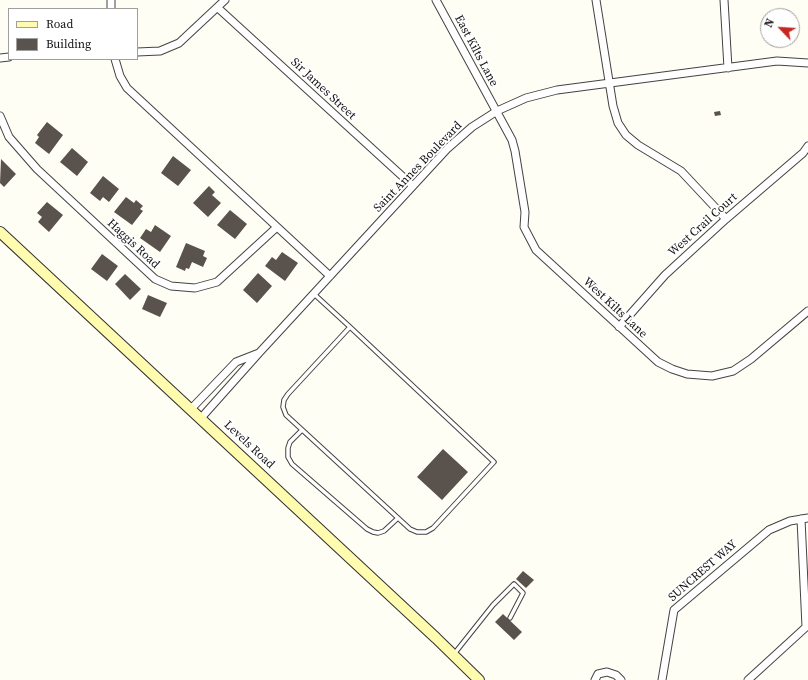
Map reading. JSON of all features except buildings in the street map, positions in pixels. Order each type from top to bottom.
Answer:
[{"type":"main road","name":"Levels Road","points":[[0,232],[454,654],[479,680]]},
{"type":"street","points":[[138,52],[160,51],[179,43],[225,0]]},
{"type":"street","name":"East Kilts Lane","points":[[436,0],[497,112]]},
{"type":"street","points":[[596,0],[609,83],[618,122],[626,135],[638,145],[681,171],[726,219]]},
{"type":"street","points":[[724,0],[728,68]]},
{"type":"street","name":"Sir James Street","points":[[218,8],[413,186]]},
{"type":"street","points":[[115,60],[120,76],[127,88],[330,276]]},
{"type":"street","name":"Saint Annes Boulevard","points":[[201,418],[413,186],[460,137],[484,118],[515,103],[543,93],[777,61],[808,63]]},
{"type":"street","name":"West Kilts Lane","points":[[497,112],[512,140],[525,212],[524,227],[536,250],[658,362],[672,370],[687,374],[712,376],[733,371],[751,359],[808,311]]},
{"type":"street","name":"Haggis Road","points":[[0,116],[9,137],[37,168],[155,279],[171,286],[195,288],[217,282],[277,227]]},
{"type":"street","name":"West Crail Court","points":[[619,327],[664,275],[803,153],[808,146]]},
{"type":"street","name":"Saint Annes Boulevard","points":[[191,409],[236,362],[260,353]]},
{"type":"street","points":[[748,680],[806,628],[804,519]]},
{"type":"street","name":"SUNCREST WAY","points":[[662,680],[674,610],[764,534],[783,523],[804,519]]},
{"type":"street","points":[[595,680],[598,674],[607,672],[616,674],[621,680]]},
{"type":"lane","points":[[314,294],[350,327],[494,462],[433,528],[426,532],[417,532],[410,529],[286,415],[283,407],[284,400],[288,394],[350,327]]},
{"type":"lane","points":[[302,430],[290,442],[288,448],[288,457],[292,464],[373,532],[378,533],[384,530],[398,518]]},
{"type":"lane","points":[[454,654],[493,605],[514,584],[524,593],[510,618]]}]
